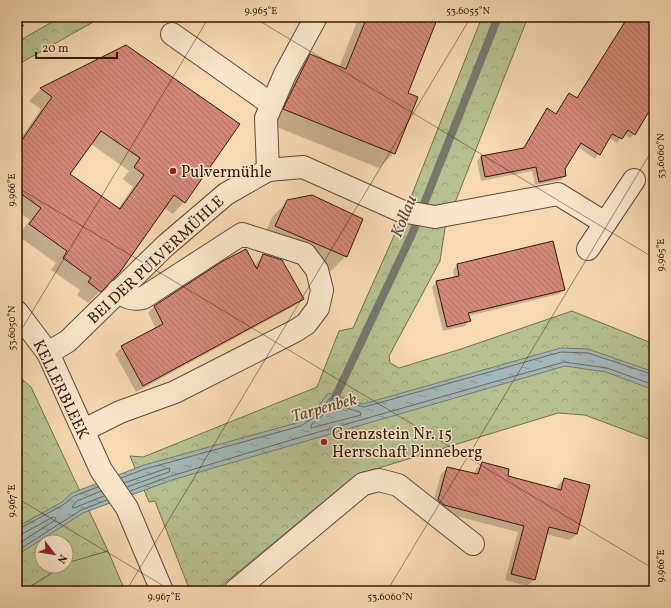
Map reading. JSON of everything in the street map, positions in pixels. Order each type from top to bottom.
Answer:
[{"type":"street","points":[[268,170],[266,118],[271,104],[316,17]]},
{"type":"street","points":[[172,34],[271,104]]},
{"type":"street","name":"BEI DER PULVERMÜHLE","points":[[48,353],[68,341],[165,246],[226,194],[268,170],[303,167],[401,211],[435,217],[558,194],[605,223]]},
{"type":"street","points":[[588,249],[634,180]]},
{"type":"street","points":[[84,430],[120,412],[175,392],[295,331],[306,324],[318,308],[322,290],[316,270],[305,254],[242,234],[143,298],[135,300],[127,298],[118,291]]},
{"type":"street","name":"KELLERBLEEK","points":[[17,312],[48,353],[101,470],[127,508],[162,591]]},
{"type":"street","points":[[235,591],[363,484],[380,480],[398,485],[473,544]]},
{"type":"green space","points":[[61,17],[102,17],[17,65],[17,42]]},
{"type":"green space","points":[[482,17],[528,17],[445,228],[440,261],[389,356],[390,363],[399,368],[461,349],[572,311],[654,344],[654,441],[585,415],[558,413],[356,475],[215,591],[190,591],[155,501],[149,502],[130,456],[143,457],[317,387],[339,331],[353,328],[409,202]]},
{"type":"green space","points":[[17,375],[31,387],[108,551],[74,562],[74,534],[34,534],[34,574],[50,574],[23,591],[17,591]]},
{"type":"green space","points":[[108,551],[125,591],[23,591],[51,574],[74,574],[74,561]]},
{"type":"water","name":"Tarpenbek","points":[[561,348],[588,349],[654,372],[654,390],[606,372],[565,366],[172,480],[83,513],[50,534],[34,534],[34,544],[17,555],[17,527],[62,502],[72,493],[144,465],[300,422],[314,412],[328,393],[363,404]]},
{"type":"building","points":[[367,17],[438,17],[408,93],[418,97],[395,154],[283,109],[310,54],[346,69]]},
{"type":"building","points":[[628,17],[654,17],[654,103],[635,135],[628,130],[622,139],[612,134],[600,155],[581,143],[565,169],[566,176],[539,182],[536,167],[485,177],[481,156],[524,148],[547,108],[556,114],[569,93],[577,98]]},
{"type":"building","name":"Pulvermühle","points":[[126,45],[240,124],[185,203],[174,195],[120,272],[101,292],[88,282],[91,278],[63,258],[67,251],[29,224],[41,208],[17,191],[17,147],[52,97],[40,88]],"holes":[[[101,131],[140,158],[134,167],[144,175],[120,209],[70,174]]]},
{"type":"building","points":[[312,195],[363,219],[347,257],[275,226],[287,200]]},
{"type":"building","points":[[553,241],[565,290],[468,313],[471,321],[447,327],[436,281],[459,276],[457,264]]},
{"type":"building","points":[[246,249],[257,269],[263,254],[282,260],[304,299],[143,386],[121,346],[163,324],[154,306],[223,261]]},
{"type":"building","points":[[482,462],[509,469],[508,476],[561,490],[564,478],[590,485],[577,534],[549,527],[535,580],[511,574],[524,526],[444,505],[438,500],[447,467],[478,474]]},
{"type":"waterway","name":"Kollau","points":[[332,404],[412,234],[498,17]]},
{"type":"railway","points":[[17,28],[37,17]]},
{"type":"place","name":"Pulvermühle","points":[[173,171]]},
{"type":"place","name":"Grenzstein Nr. 15 Herrschaft Pinneberg","points":[[324,442]]}]
